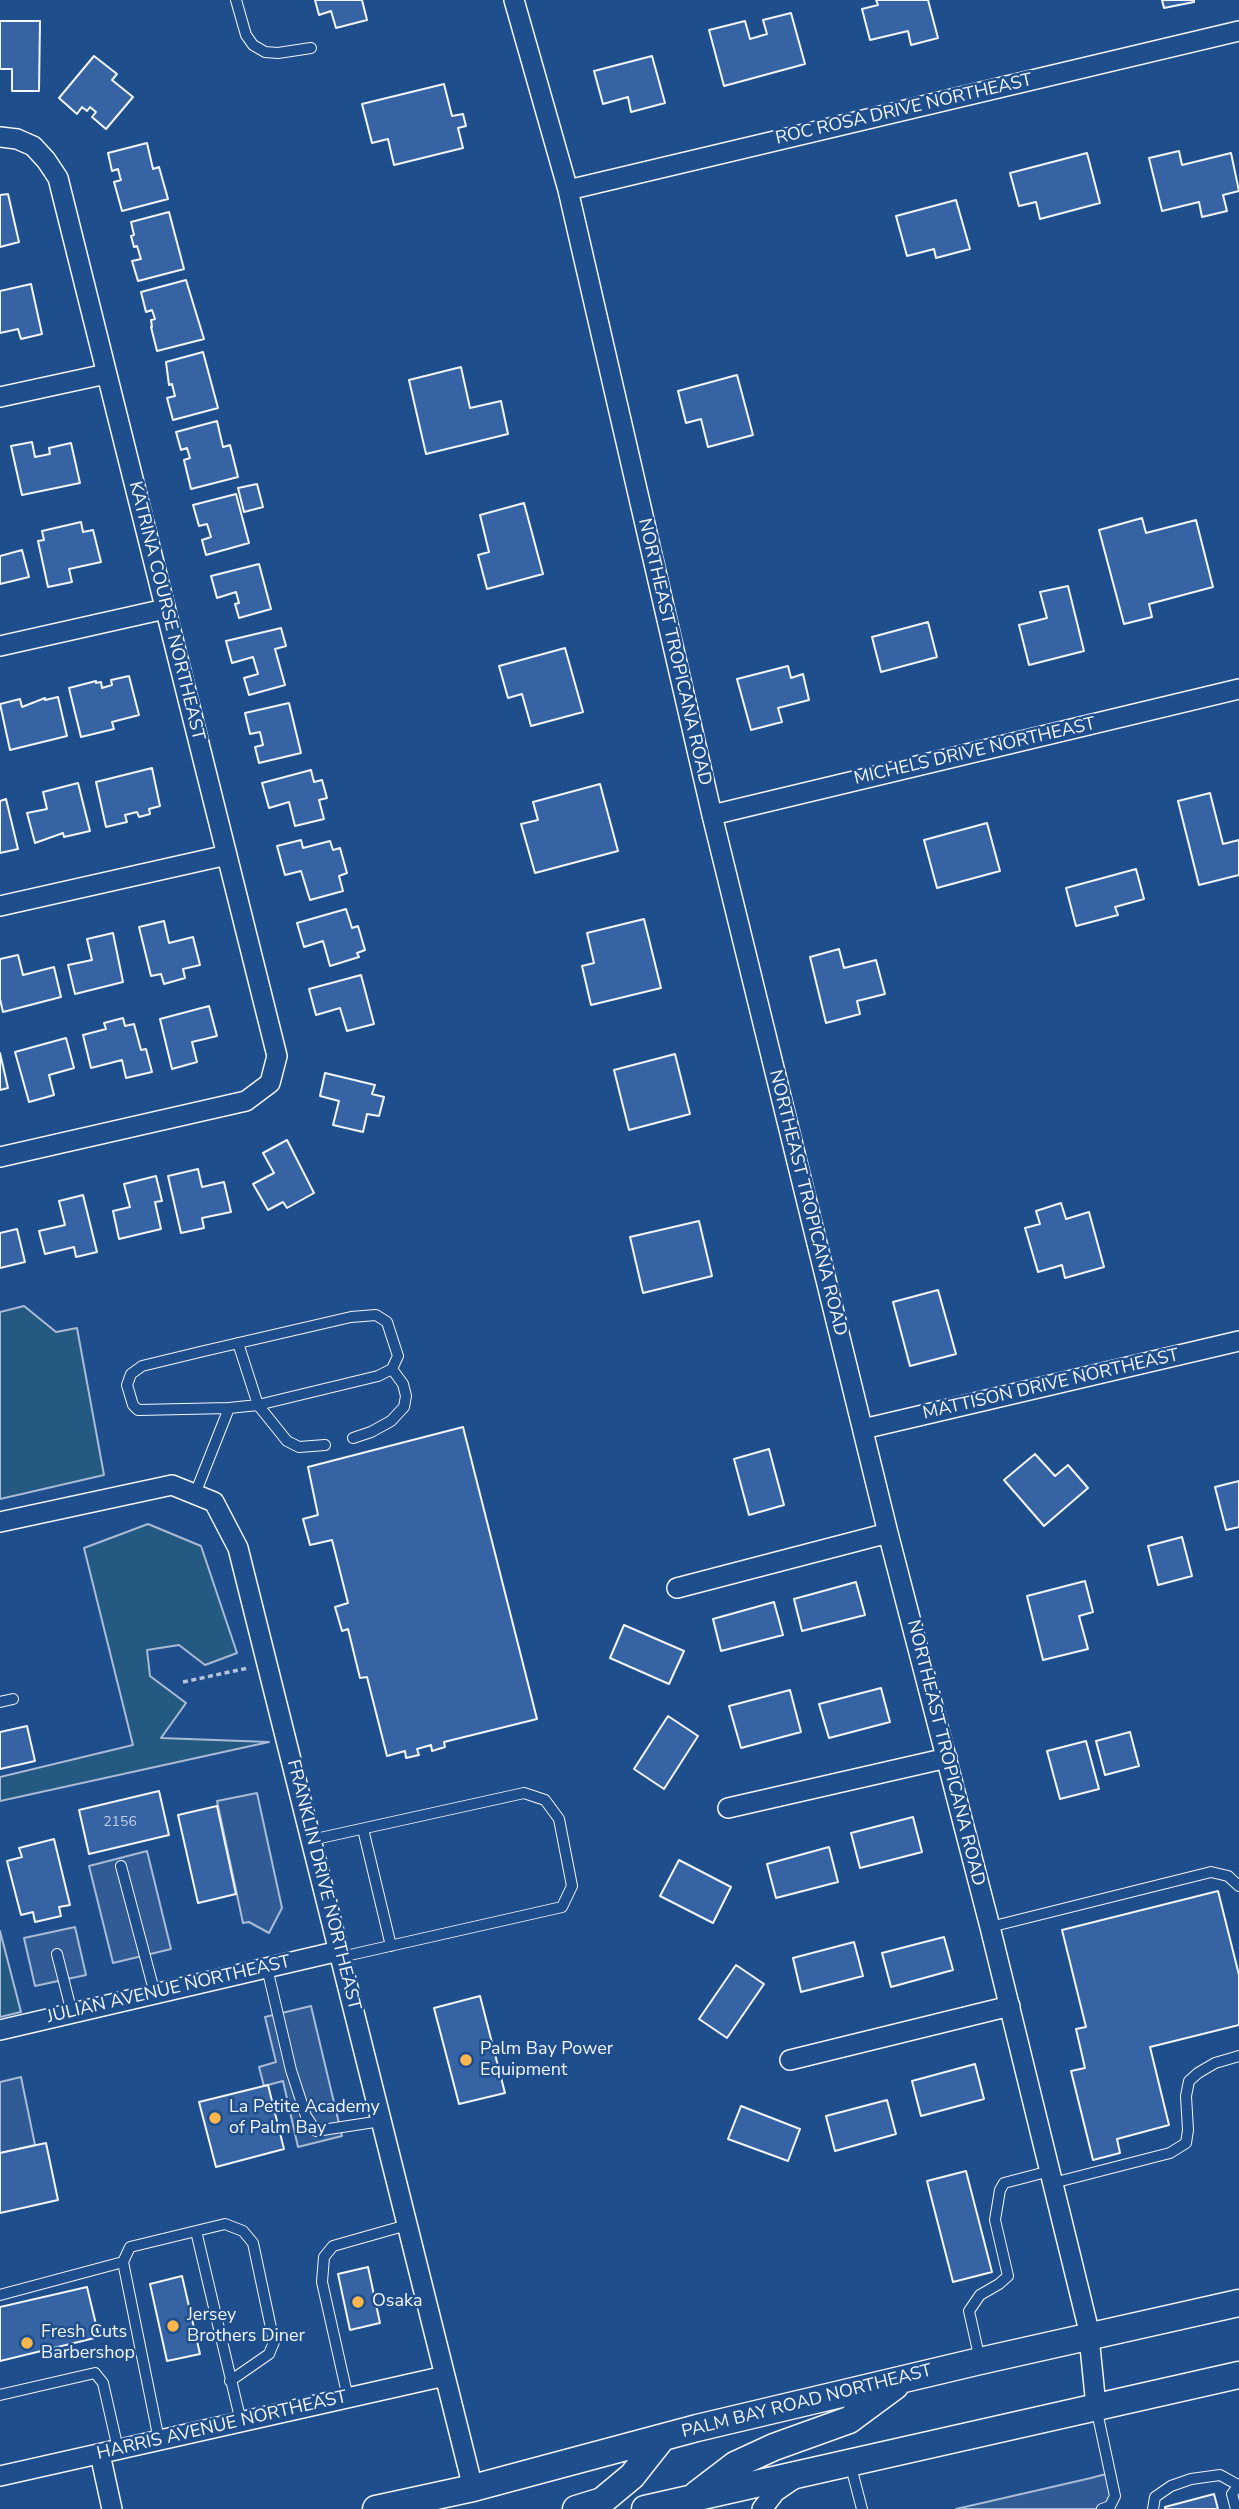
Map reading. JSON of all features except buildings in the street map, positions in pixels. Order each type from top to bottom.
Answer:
[{"type":"main road","name":"PALM BAY ROAD NORTHEAST","points":[[376,2509],[470,2498],[662,2438],[1090,2334],[1239,2303]]},
{"type":"main road","points":[[645,2509],[691,2504],[802,2474],[1239,2375]]},
{"type":"main road","points":[[691,2504],[735,2465],[849,2420],[905,2379]]},
{"type":"main road","points":[[576,2509],[602,2501],[632,2476],[662,2438]]},
{"type":"street","name":"NORTHEAST TROPICANA ROAD","points":[[514,0],[568,190],[712,814],[888,1533],[1010,2006],[1090,2334],[1096,2406]]},
{"type":"street","name":"ROC ROSA DRIVE NORTHEAST","points":[[568,190],[1239,31]]},
{"type":"street","name":"KATRINA COURSE NORTHEAST","points":[[0,137],[17,139],[33,146],[58,178],[277,1056],[270,1083],[246,1101],[0,1157]]},
{"type":"street","points":[[0,397],[106,374]]},
{"type":"street","points":[[0,646],[165,609]]},
{"type":"street","name":"MICHELS DRIVE NORTHEAST","points":[[712,814],[1239,688]]},
{"type":"street","points":[[0,906],[227,855]]},
{"type":"street","name":"MATTISON DRIVE NORTHEAST","points":[[863,1429],[1239,1341]]},
{"type":"street","name":"FRANKLIN DRIVE NORTHEAST","points":[[0,1522],[172,1485],[214,1502],[238,1548],[445,2376],[470,2498]]},
{"type":"street","points":[[677,1588],[888,1533]]},
{"type":"street","points":[[728,1808],[947,1758]]},
{"type":"street","name":"JULIAN AVENUE NORTHEAST","points":[[0,2030],[267,1968],[340,1954]]},
{"type":"street","points":[[790,2060],[1010,2006]]},
{"type":"street","name":"HARRIS AVENUE NORTHEAST","points":[[0,2476],[445,2376]]},
{"type":"street","points":[[109,2452],[112,2509]]},
{"type":"street","points":[[762,2509],[775,2492],[802,2474]]},
{"type":"lane","points":[[236,0],[246,35],[253,45],[265,52],[278,53],[311,48]]},
{"type":"lane","points":[[376,1315],[387,1322],[396,1345],[398,1356],[392,1369],[377,1376],[258,1405],[229,1408],[138,1410],[133,1405],[127,1385],[131,1374],[142,1366],[351,1317],[376,1315]]},
{"type":"lane","points":[[238,1343],[258,1405],[287,1441],[299,1447],[325,1445]]},
{"type":"lane","points":[[353,1438],[372,1432],[391,1421],[404,1407],[406,1396],[403,1384],[392,1369]]},
{"type":"lane","points":[[195,1494],[229,1408]]},
{"type":"lane","points":[[0,1702],[13,1699]]},
{"type":"lane","points":[[311,1840],[524,1794],[545,1800],[559,1819],[572,1886],[562,1907],[391,1946],[340,1954]]},
{"type":"lane","points":[[363,1829],[391,1946]]},
{"type":"lane","points":[[121,1866],[155,1994]]},
{"type":"lane","points":[[990,1927],[1211,1872],[1228,1876],[1239,1885]]},
{"type":"lane","points":[[57,1954],[72,2013]]},
{"type":"lane","points":[[267,1968],[291,2070],[306,2116],[316,2130],[381,2121]]},
{"type":"lane","points":[[980,2361],[969,2311],[980,2295],[1008,2276],[995,2220],[1000,2190],[1004,2183],[1051,2177],[1170,2153],[1186,2143],[1186,2096],[1189,2081],[1215,2063],[1239,2056]]},
{"type":"lane","points":[[159,2440],[123,2262],[130,2247],[225,2224],[243,2231],[253,2243],[274,2343],[269,2354],[230,2381]]},
{"type":"lane","points":[[348,2398],[322,2282],[324,2257],[333,2246],[407,2225]]},
{"type":"lane","points":[[196,2231],[241,2422]]},
{"type":"lane","points":[[0,2295],[123,2262]]},
{"type":"lane","points":[[0,2395],[95,2373],[103,2383],[109,2452]]},
{"type":"lane","points":[[1096,2406],[1115,2496],[1110,2506],[1102,2509]]},
{"type":"lane","points":[[850,2463],[862,2509]]},
{"type":"lane","points":[[1153,2509],[1155,2497],[1171,2486],[1220,2474],[1239,2485],[1232,2494],[1236,2509]]},
{"type":"path","points":[[183,1682],[267,1664]]},
{"type":"shaded area","points":[[24,1306],[56,1332],[77,1328],[104,1475],[0,1499],[0,1312]]},
{"type":"shaded area","points":[[148,1524],[201,1546],[237,1653],[205,1665],[179,1645],[147,1650],[150,1676],[186,1703],[161,1738],[269,1742],[0,1801],[0,1777],[133,1745],[84,1548]]},
{"type":"shaded area","points":[[257,1793],[282,1908],[269,1933],[249,1922],[243,1923],[217,1801]]},
{"type":"shaded area","points":[[147,1851],[171,1949],[113,1963],[89,1866]]},
{"type":"shaded area","points":[[75,1927],[86,1975],[35,1986],[24,1938]]},
{"type":"shaded area","points":[[0,1931],[21,2012],[0,2017]]},
{"type":"shaded area","points":[[311,2006],[342,2136],[298,2147],[283,2081],[264,2086],[259,2067],[276,2062],[265,2017]]},
{"type":"shaded area","points":[[21,2077],[35,2145],[0,2153],[0,2082]]},
{"type":"shaded area","points":[[1106,2474],[1114,2509],[956,2509],[1091,2478]]},
{"type":"place","name":"Palm Bay Power Equipment","points":[[466,2060]]},
{"type":"place","name":"La Petite Academy of Palm Bay","points":[[215,2118]]},
{"type":"place","name":"Osaka","points":[[358,2302]]},
{"type":"place","name":"Jersey Brothers Diner","points":[[173,2326]]},
{"type":"place","name":"Fresh Cuts Barbershop","points":[[27,2343]]}]
